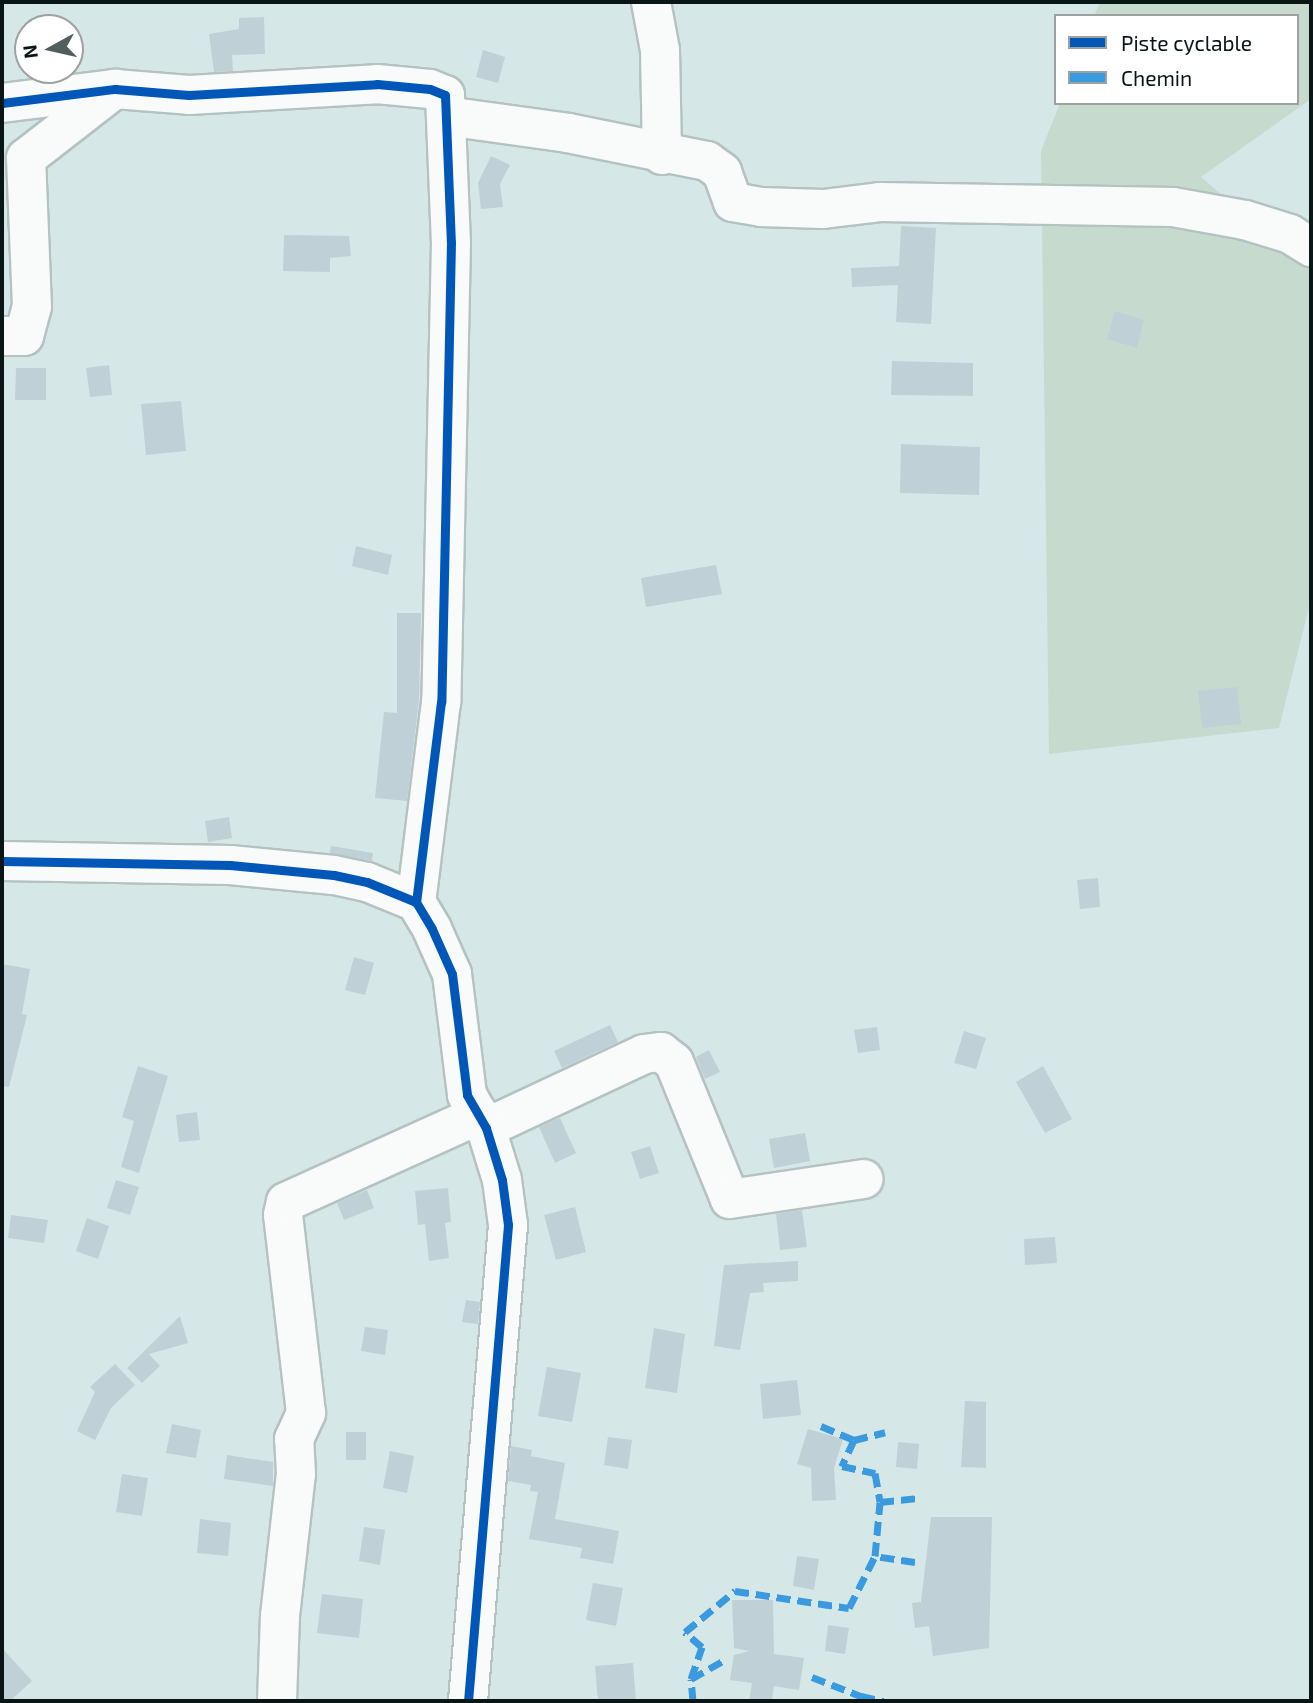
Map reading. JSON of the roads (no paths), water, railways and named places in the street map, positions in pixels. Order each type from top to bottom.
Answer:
[{"type":"street","points":[[651,2],[660,50],[662,155]]},
{"type":"street","points":[[2,336],[24,336],[32,307],[26,158],[18,101],[115,89],[189,95],[377,84],[430,89],[445,95],[451,242],[441,702],[416,902],[449,961],[467,1094],[482,1121],[502,1180],[507,1248],[468,1701]]},
{"type":"street","points":[[26,158],[115,89]]},
{"type":"street","points":[[446,116],[568,133],[662,155],[707,161],[722,172],[733,202],[761,207],[823,209],[880,202],[1173,207],[1245,220],[1290,234],[1311,247]]},
{"type":"street","points":[[2,861],[230,865],[334,875],[367,882],[416,902]]},
{"type":"street","points":[[276,1701],[280,1616],[296,1474],[294,1439],[306,1413],[283,1214],[286,1202],[643,1054],[661,1052],[674,1062],[730,1199],[864,1179]]}]
